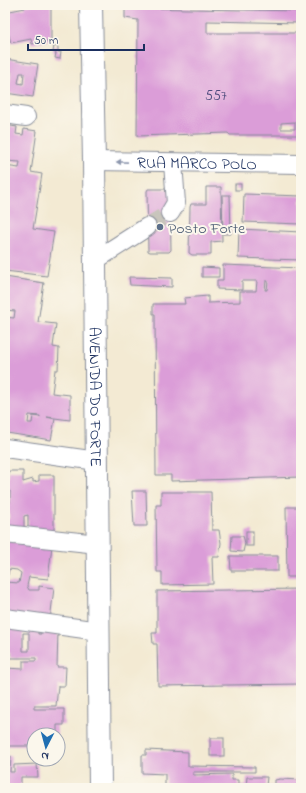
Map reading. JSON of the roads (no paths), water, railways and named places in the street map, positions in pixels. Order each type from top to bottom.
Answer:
[{"type":"main road","name":"AVENIDA DO FORTE","points":[[91,5],[94,161],[100,788]]},
{"type":"street","points":[[5,114],[26,117]]},
{"type":"street","name":"RUA MARCO POLO","points":[[94,161],[301,164]]},
{"type":"street","points":[[170,213],[176,202],[173,163]]},
{"type":"street","points":[[94,261],[147,228]]},
{"type":"street","points":[[5,448],[97,461]]},
{"type":"street","points":[[5,534],[98,544]]},
{"type":"street","points":[[5,618],[99,630]]},
{"type":"tunnel","points":[[147,227],[170,213]]},
{"type":"place","name":"Posto Forte","points":[[160,227]]}]
